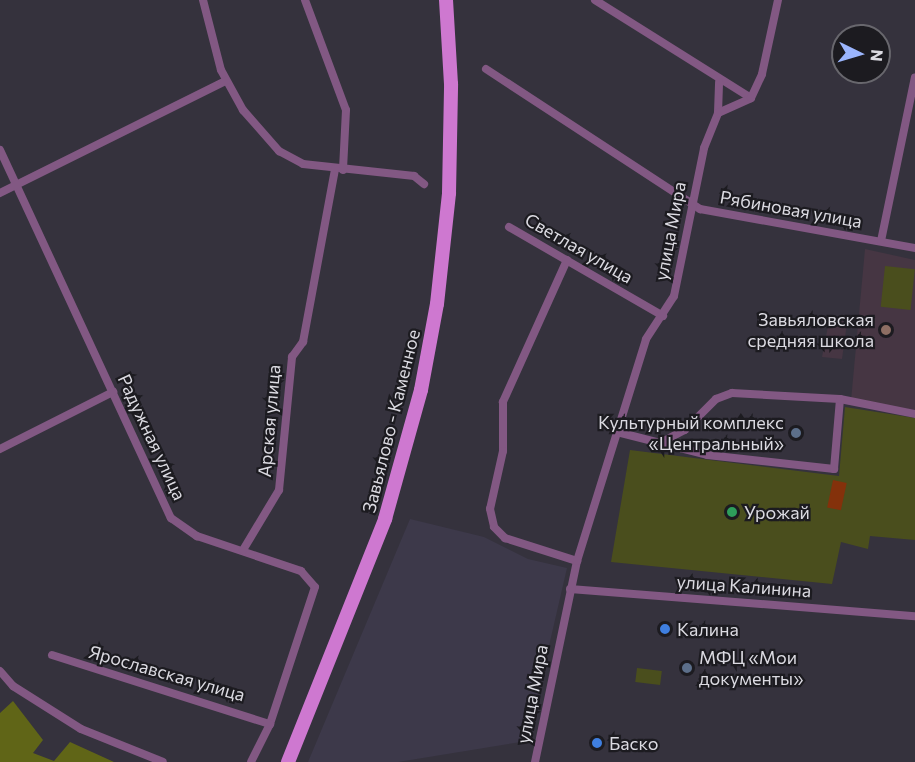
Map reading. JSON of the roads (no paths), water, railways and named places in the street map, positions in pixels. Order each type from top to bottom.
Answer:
[{"type":"main road","name":"Завьялово - Каменное","points":[[288,762],[385,519],[423,380],[437,304],[449,193],[451,84],[446,0]]},
{"type":"street","points":[[203,0],[226,81],[243,110],[279,151],[303,164],[339,170],[414,176],[424,184]]},
{"type":"street","points":[[305,0],[346,110],[339,170]]},
{"type":"street","points":[[595,0],[719,82],[751,98]]},
{"type":"street","points":[[718,113],[751,98],[762,74],[778,0]]},
{"type":"street","name":"Рябиновая улица","points":[[486,69],[689,203],[723,216],[915,249]]},
{"type":"street","points":[[881,242],[915,77]]},
{"type":"street","points":[[0,193],[226,81]]},
{"type":"street","name":"улица Мира","points":[[535,762],[577,561],[646,339],[663,316],[681,272],[689,203],[718,113],[719,82]]},
{"type":"street","name":"Радужная улица","points":[[0,150],[171,518],[197,536],[301,571],[315,587],[270,724],[251,762]]},
{"type":"street","name":"Арская улица","points":[[243,550],[279,489],[292,357],[303,342],[339,170]]},
{"type":"street","name":"Светлая улица","points":[[509,227],[663,316]]},
{"type":"street","points":[[567,260],[504,402],[503,452],[490,509],[494,527],[505,538],[577,561]]},
{"type":"street","points":[[0,449],[113,392]]},
{"type":"street","points":[[661,443],[685,430],[716,399],[732,393],[840,399],[915,414]]},
{"type":"street","points":[[617,432],[707,455],[834,468],[840,399]]},
{"type":"street","name":"улица Калинина","points":[[570,589],[915,616]]},
{"type":"street","name":"Ярославская улица","points":[[52,656],[270,724]]},
{"type":"street","points":[[0,671],[13,686],[81,729],[164,762]]},
{"type":"place","name":"Завьяловская средняя школа","points":[[886,330]]},
{"type":"place","name":"Культурный комплекс «Центральный»","points":[[796,433]]},
{"type":"place","name":"Урожай","points":[[732,512]]},
{"type":"place","name":"Калина","points":[[665,629]]},
{"type":"place","name":"МФЦ «Мои документы»","points":[[687,668]]},
{"type":"place","name":"Баско","points":[[597,743]]}]
